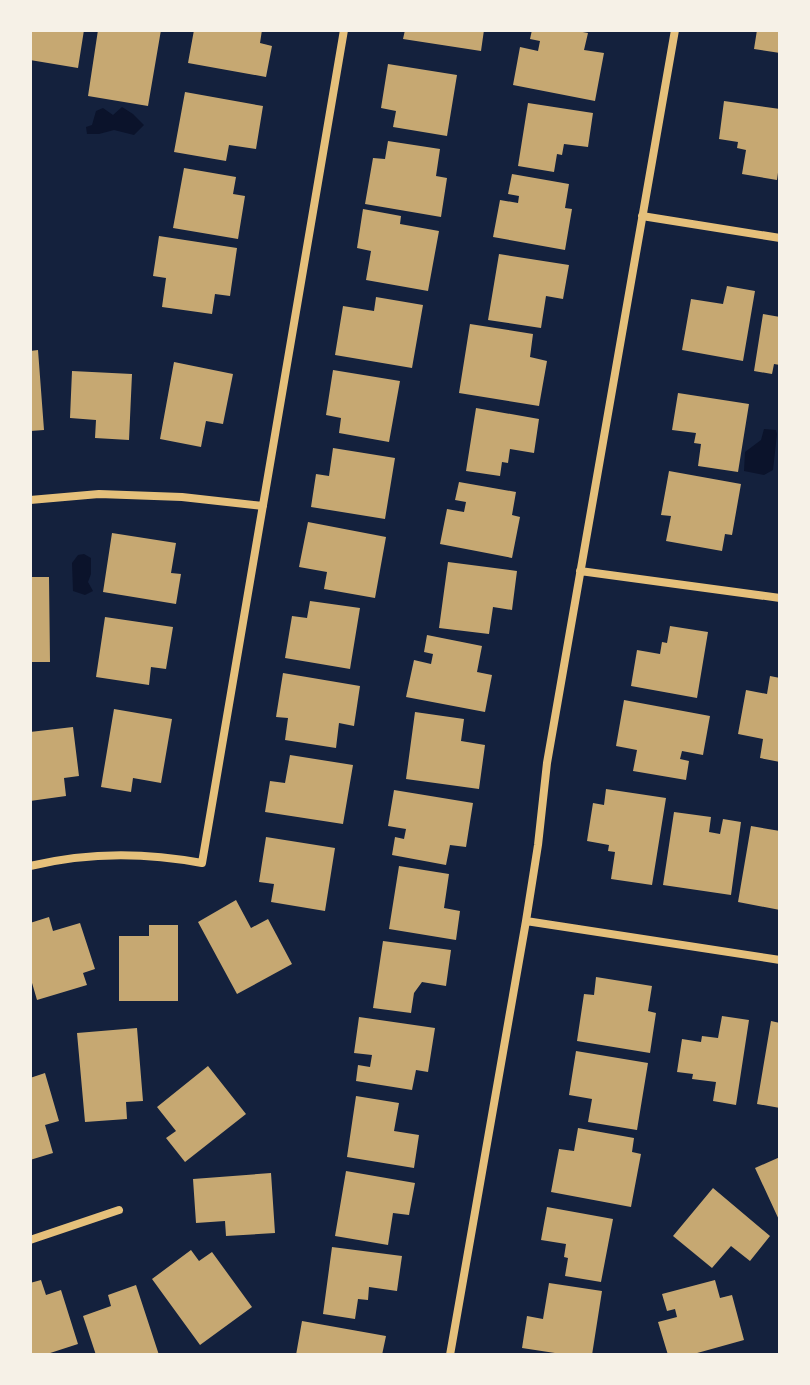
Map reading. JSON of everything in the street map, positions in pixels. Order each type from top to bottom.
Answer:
[{"type":"street","points":[[30,866],[114,854],[202,863],[344,30]]},
{"type":"street","points":[[450,1355],[526,921],[547,763],[675,30]]},
{"type":"street","points":[[642,216],[780,238]]},
{"type":"street","points":[[30,500],[99,494],[182,497],[263,506]]},
{"type":"street","points":[[580,571],[780,598]]},
{"type":"street","points":[[526,921],[780,960]]},
{"type":"street","points":[[30,1240],[119,1210]]},
{"type":"water","points":[[122,107],[144,125],[134,135],[114,130],[87,134],[86,127],[92,125],[96,111],[103,108],[113,115]]},
{"type":"water","points":[[764,429],[776,430],[777,434],[773,470],[764,475],[744,471],[745,452],[761,440]]},
{"type":"water","points":[[78,555],[91,558],[88,582],[93,591],[85,595],[73,591],[72,563]]},
{"type":"building","points":[[30,30],[84,30],[78,68],[30,60]]},
{"type":"building","points":[[98,30],[161,30],[148,106],[88,96]]},
{"type":"building","points":[[194,30],[262,30],[260,43],[272,46],[266,77],[188,63]]},
{"type":"building","points":[[405,30],[484,30],[481,51],[403,39]]},
{"type":"building","points":[[532,30],[588,33],[584,50],[604,53],[595,101],[513,85],[520,47],[538,51],[540,41],[530,39]]},
{"type":"building","points":[[757,30],[780,30],[780,53],[754,49]]},
{"type":"building","points":[[388,64],[457,75],[447,136],[393,127],[396,111],[381,108]]},
{"type":"building","points":[[185,92],[263,106],[256,149],[229,145],[226,161],[174,152]]},
{"type":"building","points":[[724,101],[780,109],[777,180],[742,174],[746,150],[737,148],[738,142],[719,139]]},
{"type":"building","points":[[528,103],[593,113],[588,147],[564,144],[562,155],[557,154],[554,172],[518,166]]},
{"type":"building","points":[[388,141],[440,149],[436,176],[447,178],[441,217],[365,204],[373,158],[385,159]]},
{"type":"building","points":[[184,168],[236,177],[233,194],[245,196],[238,239],[173,228]]},
{"type":"building","points":[[512,174],[569,184],[565,208],[572,209],[565,250],[493,237],[500,200],[518,203],[519,196],[508,194]]},
{"type":"building","points":[[363,209],[401,216],[400,224],[439,231],[428,291],[366,280],[371,251],[357,248]]},
{"type":"building","points":[[159,236],[237,248],[230,296],[215,294],[212,314],[162,307],[166,278],[153,276]]},
{"type":"building","points":[[499,254],[569,265],[563,299],[546,296],[541,328],[488,320]]},
{"type":"building","points":[[727,286],[755,291],[743,361],[682,350],[691,299],[723,304]]},
{"type":"building","points":[[376,297],[423,305],[412,368],[335,355],[343,306],[374,311]]},
{"type":"building","points":[[763,314],[780,317],[780,365],[774,364],[772,374],[754,371]]},
{"type":"building","points":[[470,324],[533,334],[530,357],[547,361],[539,406],[459,393]]},
{"type":"building","points":[[38,350],[44,430],[30,431],[30,351]]},
{"type":"building","points":[[174,362],[233,374],[223,424],[206,421],[201,447],[160,439]]},
{"type":"building","points":[[333,370],[400,381],[389,442],[339,433],[341,418],[326,415]]},
{"type":"building","points":[[72,371],[132,374],[129,440],[95,438],[96,420],[70,418]]},
{"type":"building","points":[[678,393],[749,404],[738,472],[698,466],[701,444],[694,443],[696,433],[672,430]]},
{"type":"building","points":[[476,408],[539,419],[534,453],[510,449],[508,463],[502,462],[500,476],[466,471]]},
{"type":"building","points":[[333,448],[395,458],[385,519],[311,507],[316,474],[329,476]]},
{"type":"building","points":[[669,471],[741,484],[732,535],[725,534],[722,551],[666,541],[671,516],[661,515]]},
{"type":"building","points":[[459,482],[516,492],[512,515],[520,517],[512,558],[440,544],[447,509],[464,512],[466,502],[455,500]]},
{"type":"building","points":[[308,522],[386,537],[375,598],[324,589],[327,572],[299,567]]},
{"type":"building","points":[[112,533],[176,543],[171,573],[181,574],[176,604],[103,592]]},
{"type":"building","points":[[448,562],[517,571],[512,610],[493,607],[489,634],[439,628]]},
{"type":"building","points":[[30,577],[49,577],[50,662],[30,662]]},
{"type":"building","points":[[310,601],[360,608],[350,669],[285,658],[292,616],[307,618]]},
{"type":"building","points":[[105,617],[173,627],[166,669],[151,667],[149,685],[96,677]]},
{"type":"building","points":[[670,626],[708,632],[697,698],[631,686],[637,650],[660,654],[662,642],[667,643]]},
{"type":"building","points":[[427,635],[482,646],[477,672],[492,675],[485,712],[406,697],[414,660],[431,664],[433,654],[424,652]]},
{"type":"building","points":[[283,673],[360,686],[354,726],[339,723],[336,748],[285,740],[288,718],[276,717]]},
{"type":"building","points":[[770,676],[780,678],[780,762],[760,758],[763,739],[738,734],[746,690],[767,694]]},
{"type":"building","points":[[624,700],[710,716],[703,755],[682,751],[680,759],[689,761],[686,780],[633,771],[637,750],[616,746]]},
{"type":"building","points":[[114,709],[172,719],[161,783],[133,778],[131,792],[101,787]]},
{"type":"building","points":[[415,712],[464,719],[461,741],[485,745],[479,789],[406,779]]},
{"type":"building","points":[[73,727],[79,776],[64,778],[66,796],[30,801],[30,732]]},
{"type":"building","points":[[290,755],[353,765],[343,824],[265,812],[270,781],[285,783]]},
{"type":"building","points":[[606,789],[666,798],[652,885],[611,879],[615,852],[608,851],[609,845],[587,841],[593,803],[604,805]]},
{"type":"building","points":[[394,790],[473,803],[466,847],[450,845],[446,865],[392,855],[395,837],[404,839],[406,829],[388,826]]},
{"type":"building","points":[[674,812],[711,817],[709,832],[720,834],[723,819],[741,822],[731,895],[663,885]]},
{"type":"building","points":[[751,826],[780,831],[780,910],[738,902]]},
{"type":"building","points":[[266,837],[335,848],[325,911],[271,902],[274,884],[259,882]]},
{"type":"building","points":[[399,866],[449,874],[444,908],[460,911],[456,940],[389,929]]},
{"type":"building","points":[[236,900],[251,928],[268,919],[292,964],[237,994],[198,922]]},
{"type":"building","points":[[49,917],[53,931],[80,923],[95,969],[83,973],[87,985],[37,1000],[30,976],[30,923]]},
{"type":"building","points":[[149,925],[178,925],[178,1001],[119,1001],[119,936],[149,936]]},
{"type":"building","points":[[383,941],[451,950],[446,986],[422,982],[414,993],[411,1013],[373,1008]]},
{"type":"building","points":[[596,977],[652,986],[648,1011],[656,1013],[650,1053],[577,1041],[584,994],[594,995]]},
{"type":"building","points":[[722,1016],[749,1020],[736,1105],[713,1101],[716,1082],[692,1079],[693,1074],[677,1072],[682,1039],[701,1042],[702,1036],[718,1038]]},
{"type":"building","points":[[359,1017],[435,1028],[428,1072],[416,1070],[412,1090],[356,1081],[358,1065],[370,1067],[372,1055],[354,1053]]},
{"type":"building","points":[[771,1021],[780,1023],[780,1108],[757,1104]]},
{"type":"building","points":[[137,1028],[143,1101],[126,1102],[127,1119],[85,1122],[77,1033]]},
{"type":"building","points":[[576,1051],[648,1063],[637,1130],[588,1122],[592,1099],[569,1095]]},
{"type":"building","points":[[208,1066],[246,1114],[185,1162],[166,1138],[176,1131],[157,1107]]},
{"type":"building","points":[[45,1073],[59,1121],[45,1125],[53,1153],[30,1160],[30,1078]]},
{"type":"building","points":[[356,1096],[399,1103],[394,1131],[419,1135],[414,1168],[347,1157]]},
{"type":"building","points":[[578,1128],[634,1138],[632,1152],[641,1154],[631,1207],[551,1192],[559,1149],[574,1151]]},
{"type":"building","points":[[780,1157],[780,1222],[755,1168]]},
{"type":"building","points":[[346,1171],[415,1183],[409,1215],[393,1213],[388,1245],[335,1236]]},
{"type":"building","points":[[271,1173],[275,1233],[226,1236],[225,1221],[196,1223],[193,1179]]},
{"type":"building","points":[[713,1188],[770,1236],[750,1261],[731,1246],[712,1268],[673,1236]]},
{"type":"building","points":[[547,1207],[613,1219],[601,1282],[565,1276],[568,1258],[564,1257],[566,1244],[541,1240]]},
{"type":"building","points":[[332,1247],[402,1256],[397,1291],[369,1287],[368,1300],[358,1299],[355,1319],[323,1314]]},
{"type":"building","points":[[191,1250],[199,1261],[212,1252],[252,1307],[200,1345],[152,1279]]},
{"type":"building","points":[[41,1280],[46,1295],[61,1290],[78,1344],[44,1355],[30,1355],[30,1283]]},
{"type":"building","points":[[715,1280],[720,1298],[732,1295],[744,1340],[690,1355],[668,1355],[658,1322],[677,1317],[675,1309],[667,1311],[662,1294]]},
{"type":"building","points":[[549,1283],[602,1291],[592,1355],[522,1348],[527,1316],[543,1319]]},
{"type":"building","points":[[136,1285],[159,1355],[96,1355],[83,1316],[111,1306],[108,1295]]},
{"type":"building","points":[[302,1321],[386,1336],[382,1355],[296,1355]]}]
